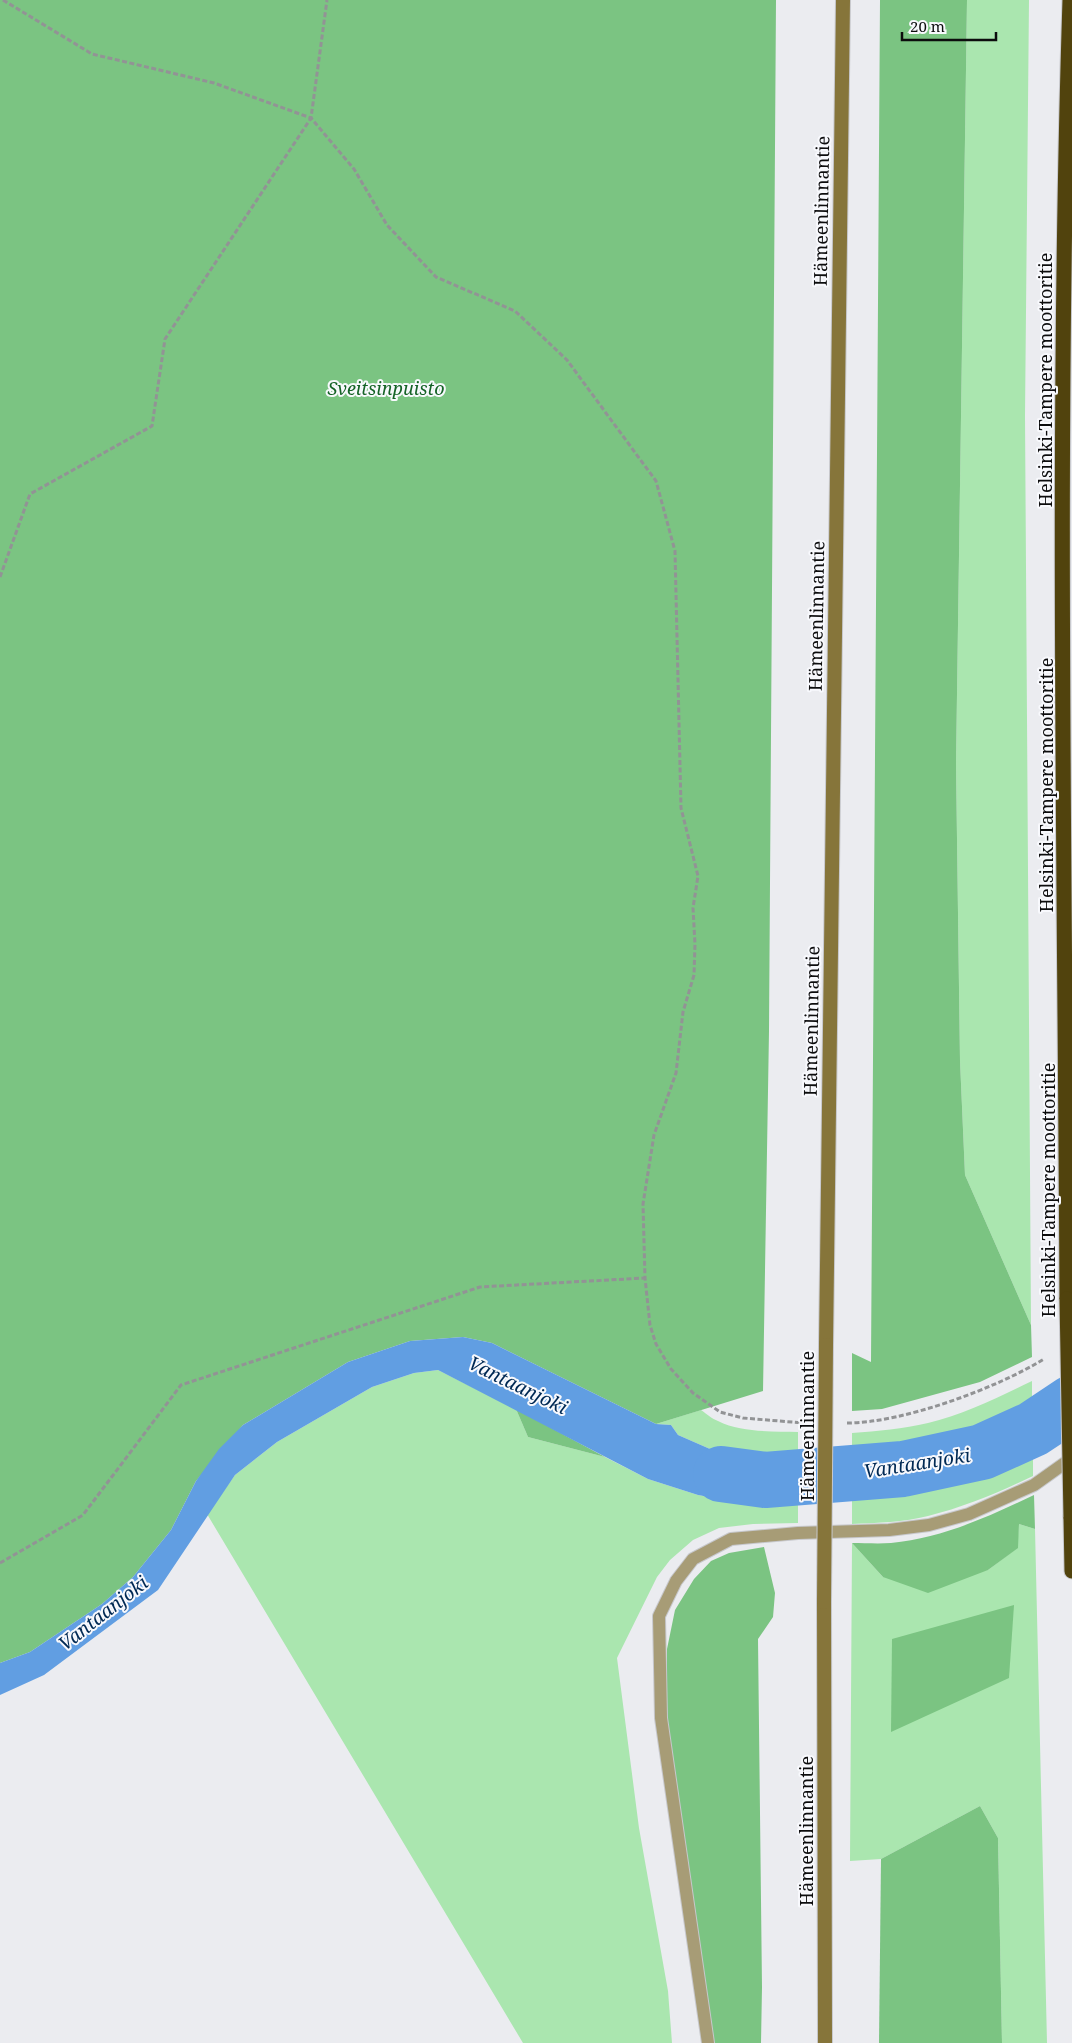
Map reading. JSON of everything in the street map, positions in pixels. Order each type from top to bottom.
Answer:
[{"type":"highway","name":"Helsinki-Tampere moottoritie","points":[[1070,0],[1065,140],[1063,428],[1067,1299],[1072,1571]]},
{"type":"main road","name":"Hämeenlinnantie","points":[[825,2043],[824,1602],[826,1345],[843,0]]},
{"type":"lane","points":[[708,2043],[661,1718],[659,1616],[676,1581],[693,1559],[731,1539],[798,1533],[889,1530],[929,1525],[969,1514],[1026,1488],[1072,1458]]},
{"type":"path","points":[[3,0],[92,54],[214,82],[310,118],[354,169],[388,225],[436,277],[515,310],[567,360],[656,481],[675,551],[681,808],[698,876],[693,908],[694,975],[683,1012],[676,1073],[654,1134],[643,1204],[645,1278],[650,1325],[656,1344],[671,1369],[693,1393],[720,1412],[743,1418],[774,1422],[807,1423]]},
{"type":"path","points":[[0,577],[30,494],[152,426],[165,339],[310,118],[328,0]]},
{"type":"path","points":[[0,1563],[83,1514],[181,1385],[480,1287],[645,1278]]},
{"type":"path","points":[[843,1423],[900,1416],[946,1402],[996,1383],[1032,1366],[1048,1356]]},
{"type":"green space","name":"Sveitsinpuisto","points":[[0,0],[776,0],[769,1031],[763,1391],[656,1424],[492,1343],[463,1337],[410,1341],[348,1362],[243,1425],[196,1481],[171,1530],[133,1577],[102,1604],[30,1652],[0,1663]]},
{"type":"green space","points":[[880,0],[967,0],[956,764],[960,1061],[965,1175],[1031,1325],[1032,1357],[980,1382],[882,1409],[852,1411],[852,1353],[871,1362]]},
{"type":"green space","points":[[967,0],[1029,0],[1025,416],[1031,1325],[965,1175],[960,1061],[956,764]]},
{"type":"green space","points":[[438,1370],[516,1409],[528,1437],[605,1457],[648,1479],[698,1495],[749,1504],[798,1502],[798,1523],[753,1524],[719,1528],[693,1540],[670,1560],[657,1577],[617,1658],[639,1828],[668,1991],[672,2043],[523,2043],[207,1514],[235,1475],[277,1442],[372,1387],[414,1373]]},
{"type":"green space","points":[[1032,1381],[1032,1407],[977,1432],[910,1448],[852,1454],[852,1433],[881,1431],[941,1420],[981,1405]]},
{"type":"green space","points":[[516,1409],[605,1457],[528,1437]]},
{"type":"green space","points":[[701,1410],[716,1420],[737,1428],[757,1431],[798,1432],[798,1455],[752,1454],[738,1450],[710,1449],[678,1435],[671,1425],[656,1424]]},
{"type":"green space","points":[[1033,1451],[1033,1476],[982,1499],[919,1518],[852,1524],[852,1498],[915,1490],[983,1473]]},
{"type":"green space","points":[[1034,1495],[1035,1529],[1019,1524],[1018,1548],[988,1570],[928,1593],[883,1577],[852,1543],[891,1543],[947,1531],[982,1519]]},
{"type":"green space","points":[[1019,1524],[1035,1529],[1047,2043],[1002,2043],[998,1838],[980,1806],[881,1859],[850,1861],[852,1543],[883,1577],[988,1570],[1017,1548]]},
{"type":"green space","points":[[764,1547],[775,1593],[773,1617],[758,1639],[761,2043],[714,2043],[666,1718],[667,1649],[675,1610],[694,1579],[711,1561],[729,1553]]},
{"type":"green space","points":[[1014,1605],[1009,1678],[891,1732],[892,1639]]},
{"type":"green space","points":[[980,1806],[998,1838],[1002,2043],[879,2043],[881,1859]]},
{"type":"water","points":[[463,1337],[492,1343],[656,1424],[671,1425],[678,1435],[710,1449],[738,1450],[752,1454],[798,1455],[798,1502],[749,1504],[698,1495],[648,1479],[438,1370],[414,1373],[372,1387],[277,1442],[235,1475],[158,1590],[44,1675],[0,1695],[0,1663],[30,1652],[102,1604],[133,1577],[171,1530],[196,1481],[219,1449],[243,1425],[348,1362],[410,1341]]},
{"type":"water","points":[[1032,1407],[1033,1451],[983,1473],[915,1490],[852,1498],[852,1454],[910,1448],[977,1432]]},
{"type":"waterway","name":"Vantaanjoki","points":[[721,1474],[765,1480],[903,1469],[982,1452],[1033,1429],[1072,1403]]}]
